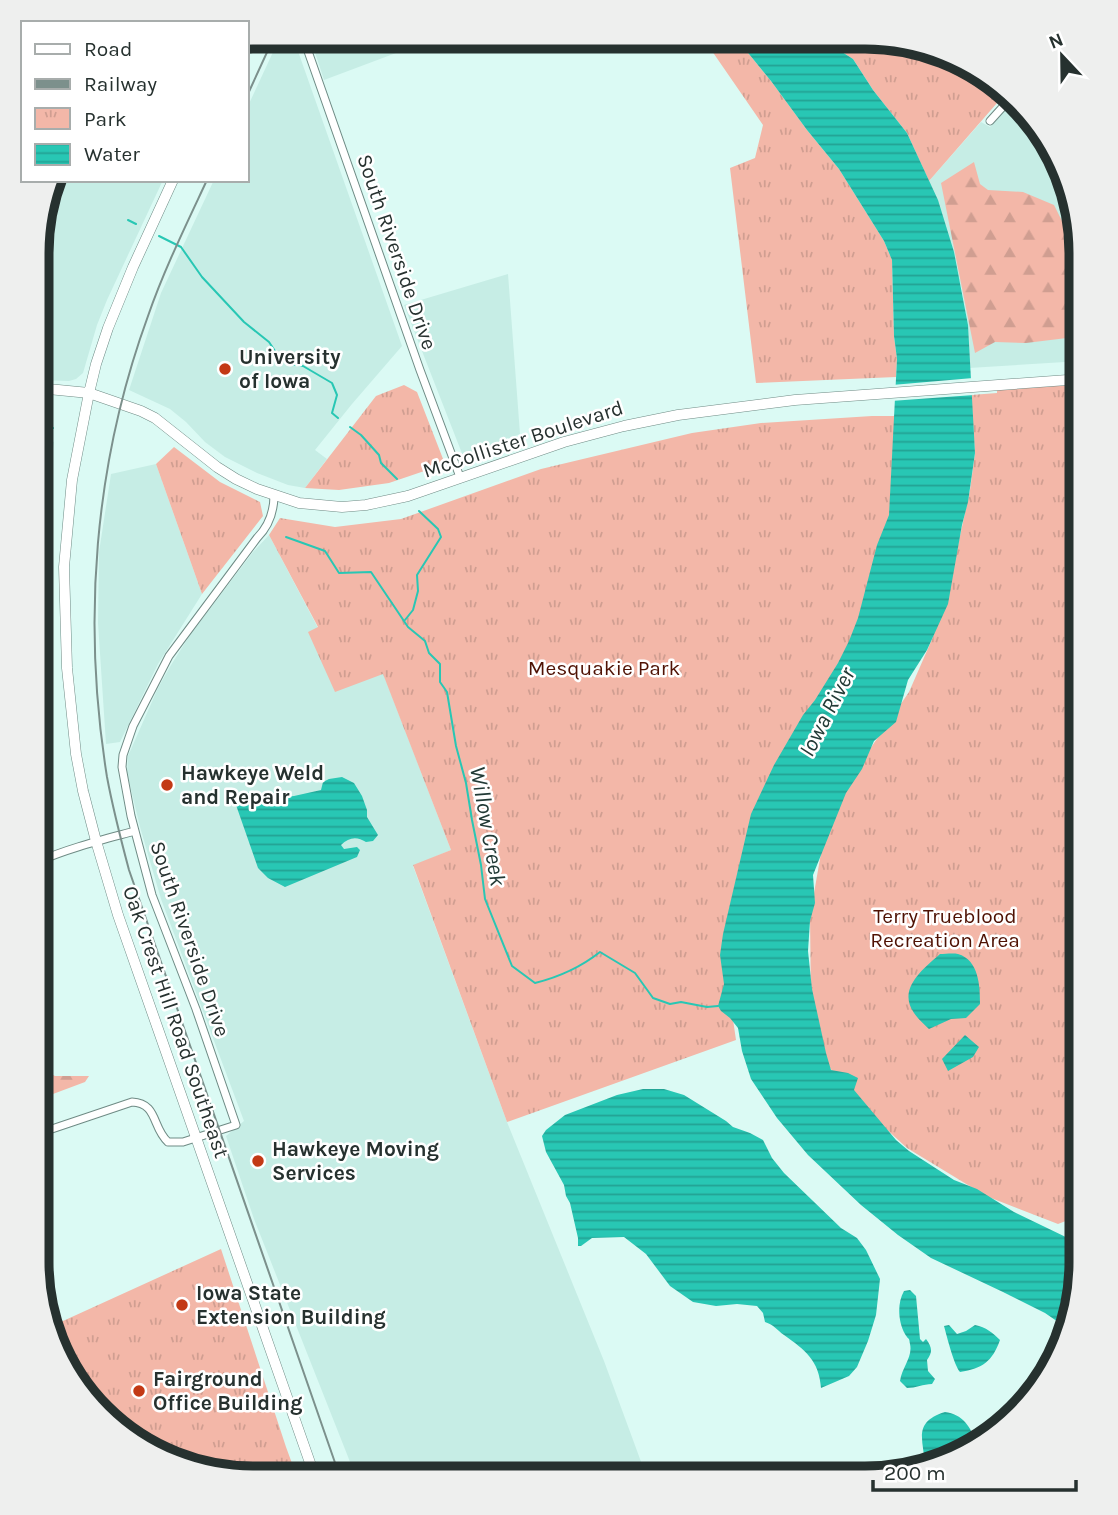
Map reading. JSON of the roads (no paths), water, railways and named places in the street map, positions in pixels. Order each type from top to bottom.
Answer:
[{"type":"main road","name":"Oak Crest Hill Road Southeast","points":[[172,182],[149,230],[101,348],[72,480],[64,567],[66,655],[72,724],[83,791],[118,915],[311,1466]]},
{"type":"main road","name":"McCollister Boulevard","points":[[49,389],[89,393],[141,411],[155,418],[236,479],[274,495],[299,503],[342,507],[408,496],[564,442],[624,426],[734,407],[874,393],[1069,380]]},
{"type":"street","name":"South Riverside Drive","points":[[307,49],[419,370],[460,477]]},
{"type":"street","points":[[990,121],[1005,105]]},
{"type":"street","name":"South Riverside Drive","points":[[196,1138],[236,1125],[196,1009],[159,915],[127,797],[122,755],[133,726],[169,656],[265,530],[274,508],[274,495]]},
{"type":"street","points":[[49,857],[135,831]]},
{"type":"street","points":[[49,1131],[132,1102],[142,1103],[149,1108],[167,1143],[196,1138]]},
{"type":"water","name":"Iowa River","points":[[745,49],[839,49],[853,59],[873,90],[907,133],[938,200],[954,252],[968,325],[975,453],[948,604],[927,650],[908,680],[896,722],[874,741],[862,769],[846,793],[813,875],[815,903],[810,921],[808,951],[812,989],[826,1053],[831,1070],[858,1078],[854,1090],[896,1140],[909,1151],[954,1180],[977,1189],[1014,1212],[1069,1239],[1069,1275],[1059,1323],[1045,1313],[931,1258],[861,1205],[808,1155],[777,1118],[751,1079],[738,1028],[718,1006],[724,984],[720,955],[723,934],[751,814],[774,765],[849,641],[858,618],[877,545],[889,515],[897,359],[892,260],[884,241],[839,169]]},
{"type":"water","points":[[342,777],[354,783],[362,796],[367,817],[378,835],[373,841],[366,842],[356,838],[347,840],[341,845],[344,849],[357,847],[360,850],[357,857],[285,887],[268,878],[258,868],[236,805],[239,797],[251,791],[265,794],[279,792],[284,797],[294,796],[321,790],[323,782]]},
{"type":"water","points":[[940,954],[958,954],[970,962],[979,982],[980,1004],[966,1018],[951,1019],[929,1029],[914,1013],[908,996],[914,980]]},
{"type":"water","points":[[965,1035],[979,1047],[973,1057],[948,1071],[942,1059]]},
{"type":"water","points":[[643,1089],[664,1089],[684,1095],[733,1127],[763,1140],[784,1173],[841,1228],[857,1238],[866,1250],[880,1279],[876,1315],[857,1367],[849,1376],[821,1388],[820,1378],[810,1357],[765,1322],[763,1313],[757,1306],[716,1306],[693,1302],[670,1286],[646,1254],[624,1237],[592,1238],[578,1246],[570,1203],[564,1185],[546,1152],[542,1136],[565,1115],[617,1095]]},
{"type":"water","points":[[910,1290],[916,1296],[920,1339],[923,1342],[926,1339],[931,1347],[927,1360],[928,1371],[935,1379],[932,1384],[907,1388],[900,1381],[911,1349],[901,1324],[899,1307],[904,1291]]},
{"type":"water","points":[[949,1325],[957,1334],[975,1325],[989,1331],[1000,1340],[994,1354],[986,1363],[960,1372],[944,1326]]},
{"type":"water","points":[[945,1412],[956,1415],[965,1422],[972,1435],[924,1457],[922,1432],[928,1421]]},
{"type":"waterway","points":[[128,220],[136,224]]},
{"type":"waterway","points":[[159,236],[181,247],[202,277],[244,322],[269,342],[279,357],[291,364],[303,366],[332,383],[337,395],[332,413],[338,418]]},
{"type":"waterway","name":"Willow Creek","points":[[49,426],[53,428]]},
{"type":"waterway","points":[[350,427],[361,435],[379,455],[381,463],[397,479]]},
{"type":"waterway","points":[[405,620],[413,610],[418,591],[417,575],[441,537],[438,529],[419,511]]},
{"type":"waterway","name":"Willow Creek","points":[[286,537],[325,551],[339,573],[371,572],[408,627],[425,641],[429,653],[440,664],[440,682],[447,692],[456,746],[466,783],[485,899],[512,966],[535,983],[569,971],[600,952],[635,973],[653,998],[670,1004],[681,1002],[707,1007],[718,1006]]},
{"type":"railway","points":[[248,94],[269,49]]},
{"type":"railway","points":[[206,182],[154,299],[115,429],[98,544],[95,660],[99,719],[109,789],[129,870],[336,1466]]},
{"type":"place","name":"University of Iowa","points":[[225,369]]},
{"type":"place","name":"Hawkeye Weld and Repair","points":[[167,785]]},
{"type":"place","name":"Hawkeye Moving Services","points":[[258,1161]]},
{"type":"place","name":"Iowa State Extension Building","points":[[182,1305]]},
{"type":"place","name":"Fairground Office Building","points":[[139,1391]]},
{"type":"park label","name":"Mesquakie Park","points":[[604,668]]},
{"type":"park label","name":"Terry Trueblood Recreation Area","points":[[945,928]]}]
